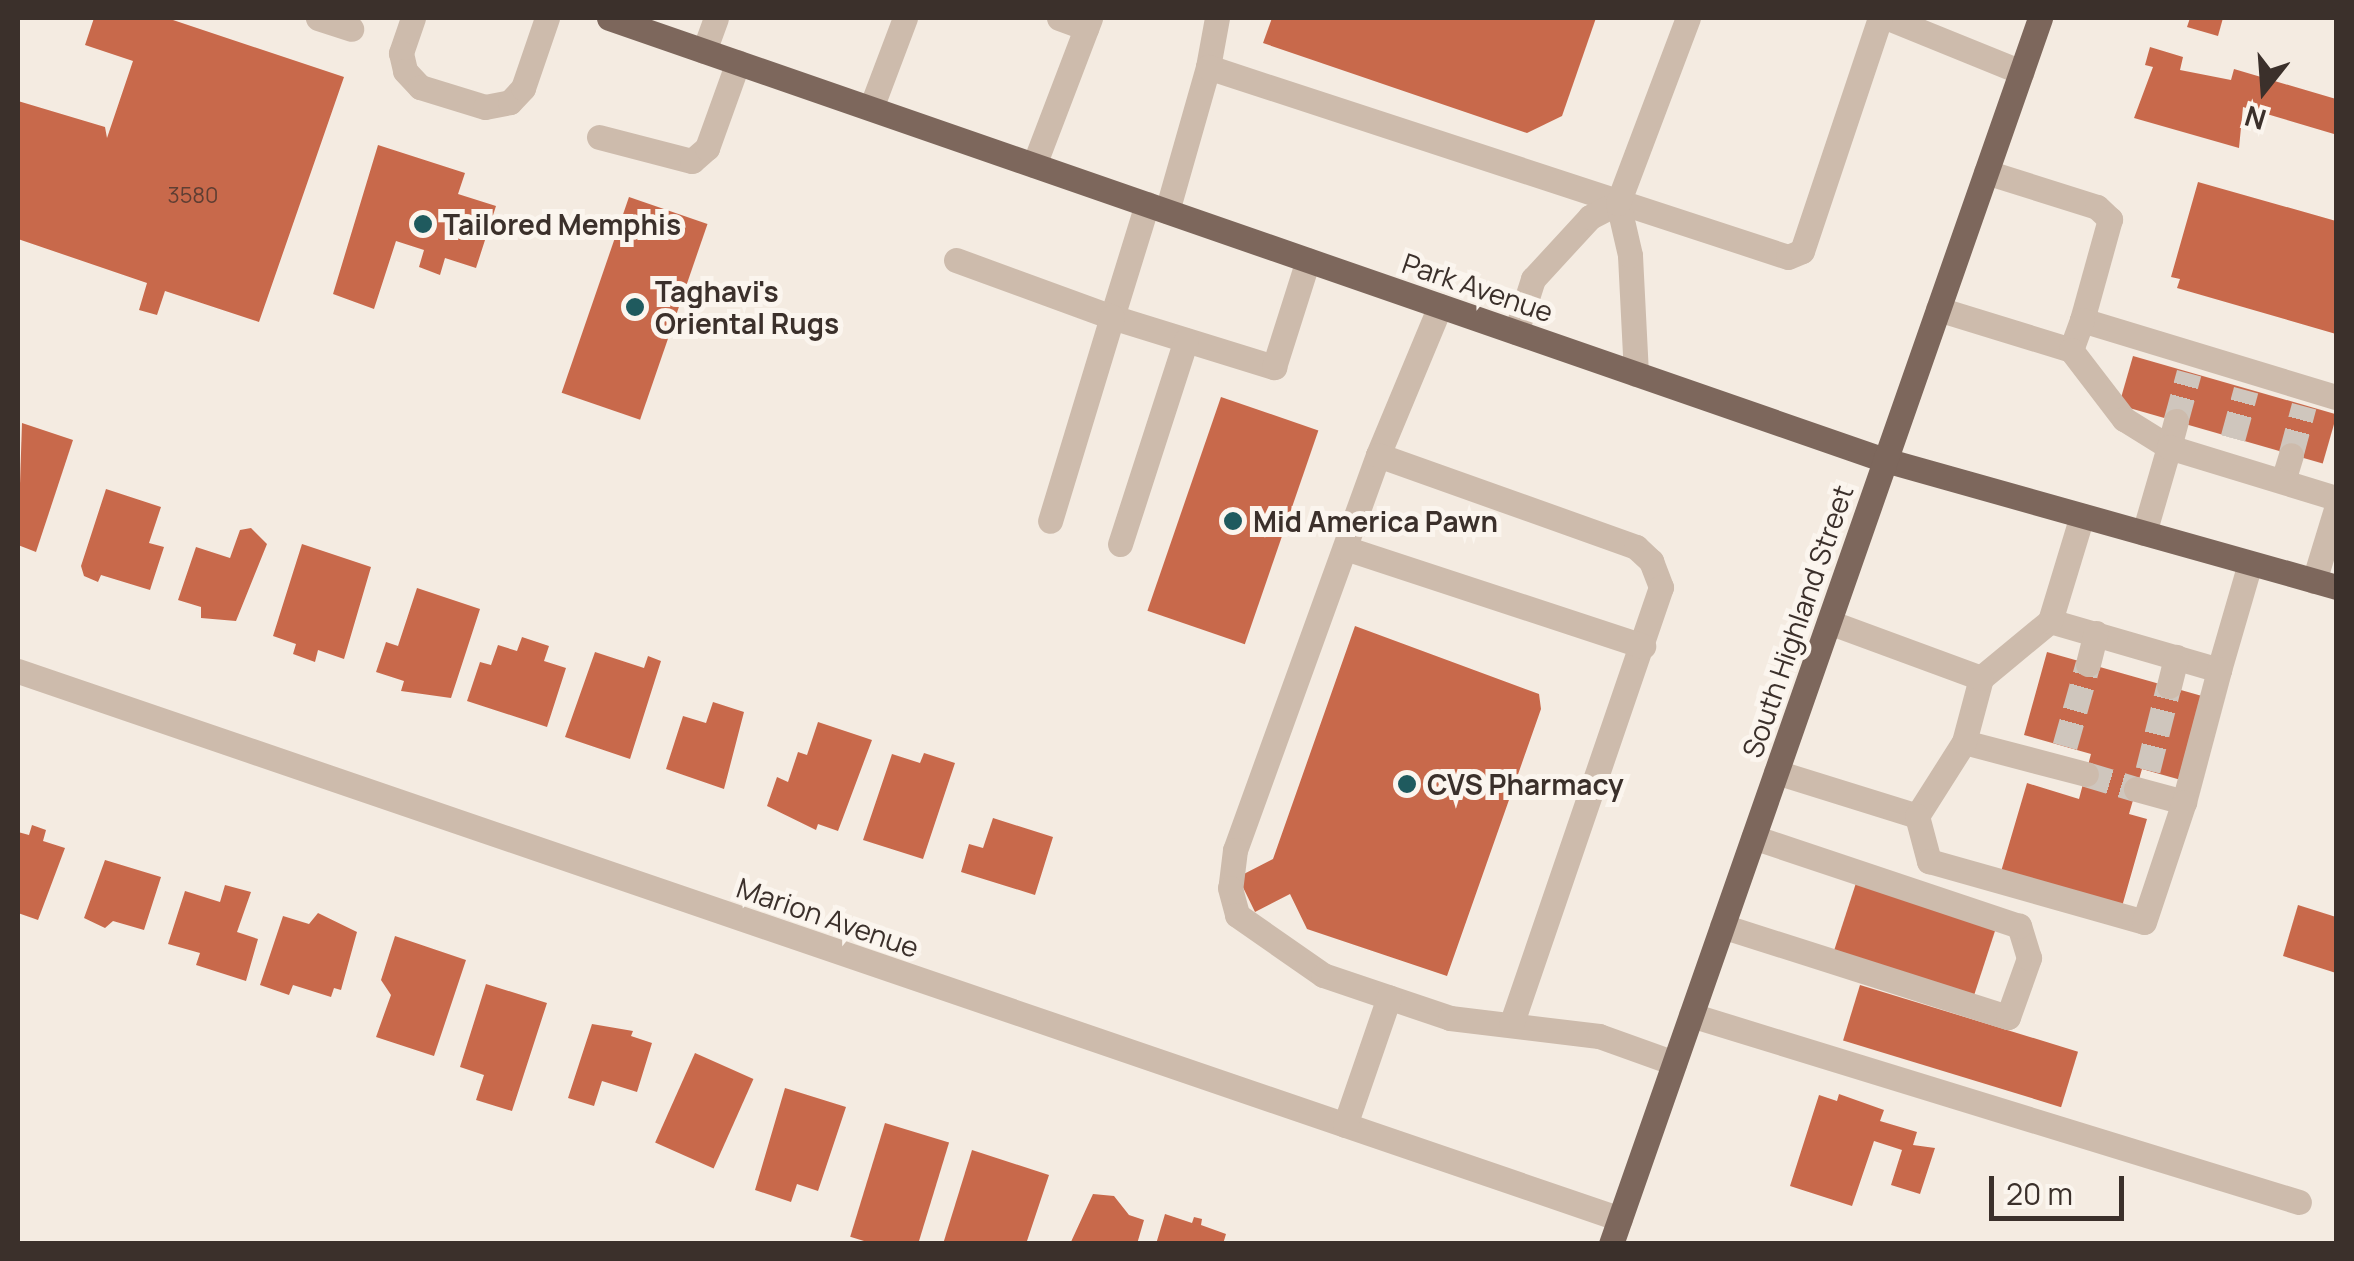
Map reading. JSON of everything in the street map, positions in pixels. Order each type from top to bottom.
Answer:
[{"type":"main road","name":"Park Avenue","points":[[609,18],[1885,460],[2144,533],[2249,567],[2326,584]]},
{"type":"main road","name":"South Highland Street","points":[[1616,1231],[2040,18]]},
{"type":"street","points":[[318,18],[350,28]]},
{"type":"street","points":[[413,18],[401,53],[404,71],[420,87],[486,108],[510,102],[523,88],[547,18]]},
{"type":"street","points":[[704,50],[716,18]]},
{"type":"street","points":[[871,108],[905,18]]},
{"type":"street","points":[[1034,165],[1088,23],[1059,18]]},
{"type":"street","points":[[1050,520],[1112,317],[1208,68],[1217,18]]},
{"type":"street","points":[[1636,374],[1630,255],[1618,203],[1688,18]]},
{"type":"street","points":[[1208,68],[1788,257],[1802,250],[1880,18]]},
{"type":"street","points":[[1888,18],[2022,72]]},
{"type":"street","points":[[599,138],[692,161],[707,148],[738,62]]},
{"type":"street","points":[[1986,172],[2097,207],[2110,219],[2072,350]]},
{"type":"street","points":[[1516,332],[1533,279],[1590,217],[1618,203]]},
{"type":"street","points":[[956,260],[1112,317],[1274,366],[1308,260]]},
{"type":"street","points":[[1440,306],[1378,455],[1235,850],[1230,888],[1238,915],[1271,944],[1322,976],[1450,1018],[1599,1036],[1674,1064]]},
{"type":"street","points":[[1938,309],[2072,350],[2124,420],[2170,447],[2336,498]]},
{"type":"street","points":[[2082,320],[2192,364],[2307,398],[2336,397]]},
{"type":"street","points":[[1120,544],[1186,340]]},
{"type":"street","points":[[2144,533],[2176,421]]},
{"type":"street","points":[[2226,464],[2233,438]]},
{"type":"street","points":[[1378,455],[1636,547],[1652,561],[1661,587],[1511,1024]]},
{"type":"street","points":[[2282,481],[2290,455]]},
{"type":"street","points":[[2326,584],[2336,509]]},
{"type":"street","points":[[2082,516],[2050,621],[1982,678],[1964,742],[1917,816],[1929,862],[2144,922],[2184,802],[2249,567]]},
{"type":"street","points":[[1345,548],[1643,646]]},
{"type":"street","points":[[2050,621],[2219,670]]},
{"type":"street","points":[[1829,622],[1982,678]]},
{"type":"street","points":[[2088,664],[2096,633]]},
{"type":"street","points":[[2168,686],[2176,656]]},
{"type":"street","name":"Marion Avenue","points":[[18,671],[1344,1125],[1616,1231]]},
{"type":"street","points":[[1964,742],[2062,756],[2086,774]]},
{"type":"street","points":[[1776,772],[1917,816]]},
{"type":"street","points":[[2143,784],[2184,802]]},
{"type":"street","points":[[1722,926],[2008,1018],[2029,958],[2018,926],[1753,838]]},
{"type":"street","points":[[1344,1125],[1389,998]]},
{"type":"street","points":[[1691,1015],[2298,1202]]},
{"type":"building","points":[[94,18],[167,18],[344,77],[259,322],[165,291],[157,315],[139,310],[147,283],[18,239],[18,101],[105,127],[107,138],[133,61],[85,45]]},
{"type":"building","points":[[1272,18],[1596,18],[1562,116],[1527,133],[1263,43]]},
{"type":"building","points":[[2190,18],[2223,18],[2218,36],[2187,27]]},
{"type":"building","points":[[2150,47],[2183,57],[2180,70],[2231,80],[2234,69],[2336,99],[2334,134],[2243,107],[2239,148],[2134,118],[2153,67],[2145,65]]},
{"type":"building","name":"Tailored Memphis","points":[[378,145],[465,173],[458,194],[496,206],[476,268],[445,258],[440,275],[419,267],[424,250],[396,241],[374,309],[333,294]]},
{"type":"building","points":[[2198,182],[2336,221],[2336,334],[2177,288],[2180,279],[2171,277]]},
{"type":"building","name":"Taghavi's Oriental Rugs","points":[[629,197],[707,224],[640,420],[562,393]]},
{"type":"building","points":[[2133,356],[2336,414],[2323,463],[2119,405]]},
{"type":"building","name":"Mid America Pawn","points":[[1221,397],[1318,431],[1245,644],[1147,611]]},
{"type":"building","points":[[22,423],[73,440],[36,552],[18,545]]},
{"type":"building","points":[[106,489],[161,507],[149,543],[164,547],[150,590],[101,575],[98,582],[84,576],[81,566]]},
{"type":"building","points":[[251,528],[267,544],[236,621],[201,618],[201,607],[178,600],[196,547],[230,558],[240,530]]},
{"type":"building","points":[[302,544],[371,567],[344,659],[318,650],[315,662],[293,654],[296,644],[273,636]]},
{"type":"building","points":[[417,588],[480,609],[451,698],[401,691],[404,681],[376,672],[386,642],[398,646]]},
{"type":"building","name":"CVS Pharmacy","points":[[1355,626],[1539,694],[1541,709],[1447,976],[1307,929],[1290,894],[1255,912],[1238,877],[1273,859]]},
{"type":"building","points":[[522,637],[549,646],[544,661],[566,668],[547,727],[467,701],[480,662],[491,665],[498,645],[517,651]]},
{"type":"building","points":[[595,652],[644,668],[648,656],[661,661],[630,759],[565,737]]},
{"type":"building","points":[[2047,652],[2202,696],[2181,780],[2142,769],[2129,814],[2147,819],[2121,910],[2000,875],[2027,783],[2079,799],[2091,754],[2024,735]]},
{"type":"building","points":[[713,702],[744,712],[724,789],[666,769],[683,716],[706,723]]},
{"type":"building","points":[[818,722],[872,740],[838,831],[818,824],[816,830],[767,806],[777,777],[788,782],[798,752],[807,755]]},
{"type":"building","points":[[924,753],[955,763],[923,859],[863,840],[892,754],[920,763]]},
{"type":"building","points":[[993,818],[1053,837],[1035,895],[961,872],[969,844],[983,848]]},
{"type":"building","points":[[32,825],[46,830],[43,841],[65,848],[38,920],[18,913],[18,832],[29,835]]},
{"type":"building","points":[[105,860],[161,877],[144,930],[113,921],[105,928],[84,918]]},
{"type":"building","points":[[1856,883],[1996,928],[1973,998],[1833,952]]},
{"type":"building","points":[[225,885],[251,892],[237,932],[258,939],[246,981],[196,965],[200,953],[168,944],[185,891],[220,902]]},
{"type":"building","points":[[2298,905],[2336,917],[2336,973],[2283,956]]},
{"type":"building","points":[[318,913],[357,932],[341,990],[334,988],[331,997],[293,985],[289,995],[260,985],[283,916],[309,924]]},
{"type":"building","points":[[395,936],[466,960],[434,1056],[376,1037],[391,995],[381,980]]},
{"type":"building","points":[[486,984],[547,1003],[512,1111],[476,1100],[484,1075],[460,1067]]},
{"type":"building","points":[[1860,985],[2078,1052],[2061,1107],[1843,1040]]},
{"type":"building","points":[[592,1024],[633,1031],[631,1036],[652,1043],[637,1092],[602,1081],[594,1106],[568,1098]]},
{"type":"building","points":[[695,1053],[753,1079],[714,1169],[655,1143]]},
{"type":"building","points":[[785,1088],[846,1107],[818,1191],[797,1184],[791,1202],[755,1190]]},
{"type":"building","points":[[1839,1094],[1884,1110],[1880,1121],[1917,1132],[1913,1145],[1935,1148],[1920,1194],[1891,1185],[1902,1150],[1874,1141],[1852,1206],[1790,1186],[1819,1095],[1837,1101]]},
{"type":"building","points":[[885,1123],[949,1143],[918,1244],[874,1244],[850,1237]]},
{"type":"building","points":[[972,1150],[1049,1175],[1026,1244],[943,1244]]},
{"type":"building","points":[[1093,1194],[1114,1196],[1129,1215],[1144,1220],[1137,1244],[1070,1244]]},
{"type":"building","points":[[1165,1214],[1192,1223],[1194,1217],[1202,1219],[1201,1225],[1226,1234],[1223,1244],[1156,1244]]},
{"type":"tunnel","points":[[2176,421],[2189,373]]},
{"type":"tunnel","points":[[2233,438],[2246,390]]},
{"type":"tunnel","points":[[2291,455],[2304,406]]},
{"type":"tunnel","points":[[2065,746],[2088,664]]},
{"type":"tunnel","points":[[2148,770],[2169,686]]},
{"type":"tunnel","points":[[2086,774],[2136,789]]},
{"type":"place","name":"Tailored Memphis","points":[[423,224]]},
{"type":"place","name":"Taghavi's Oriental Rugs","points":[[635,307]]},
{"type":"place","name":"Mid America Pawn","points":[[1233,521]]},
{"type":"place","name":"CVS Pharmacy","points":[[1407,784]]}]
